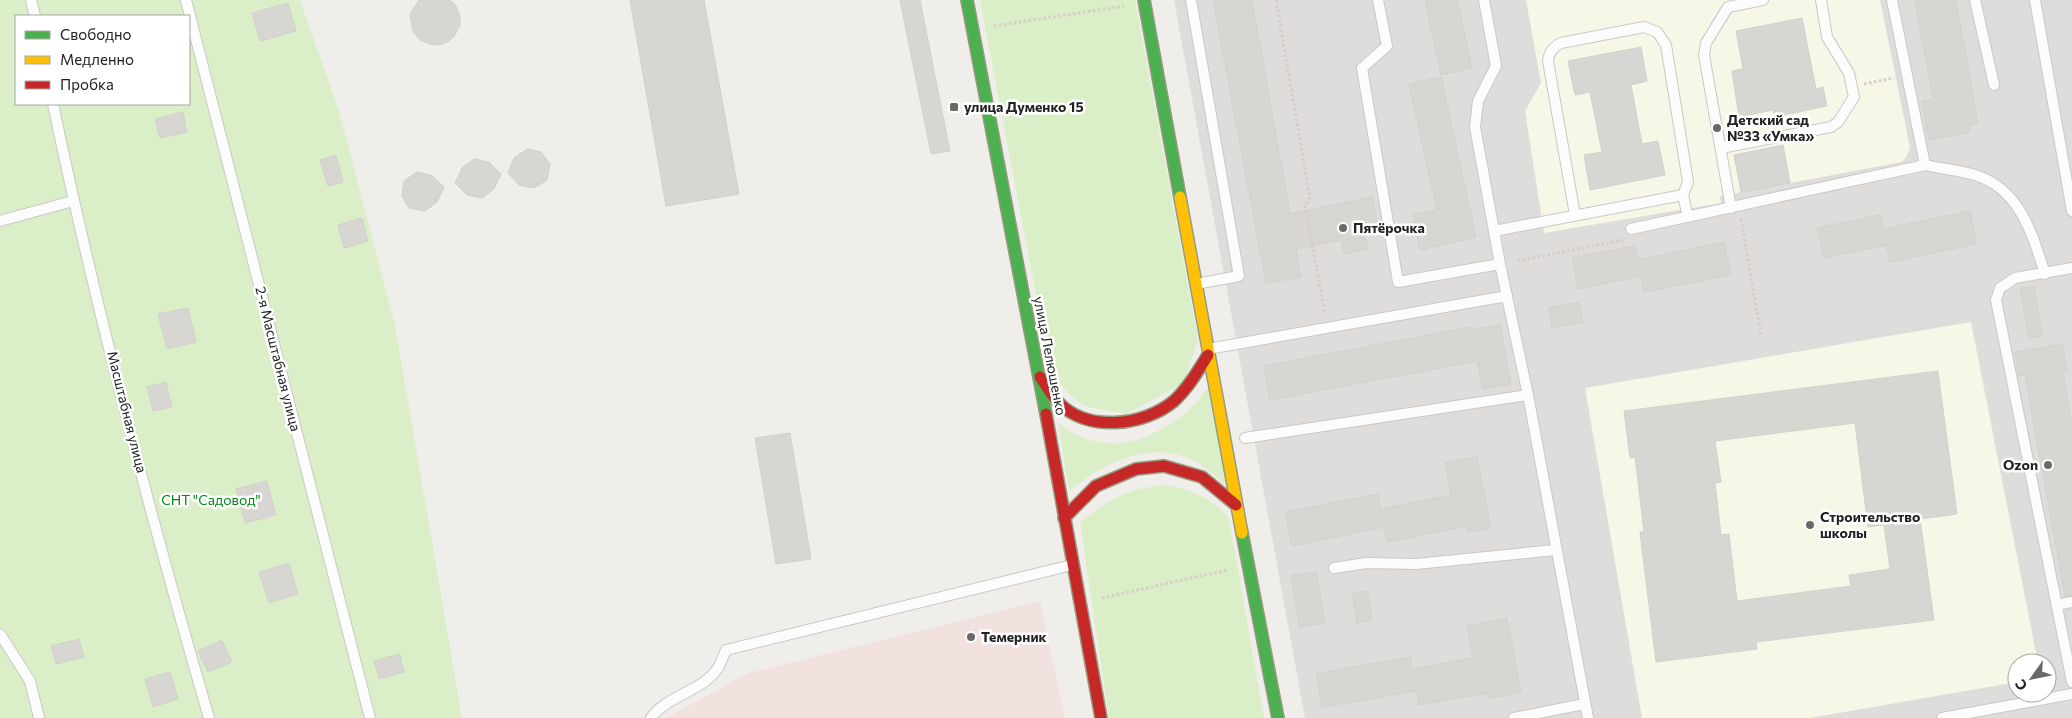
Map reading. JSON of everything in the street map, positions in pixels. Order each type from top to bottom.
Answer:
[{"type":"street","name":"улица Лелюшенко","points":[[967,0],[1039,376],[1101,718]]},
{"type":"street","points":[[1144,1],[1236,505],[1278,718]]},
{"type":"street","points":[[1039,376],[1059,402],[1072,412],[1090,419],[1113,423],[1143,418],[1168,405],[1189,385],[1208,352]]},
{"type":"street","points":[[1064,518],[1096,486],[1136,469],[1164,466],[1202,477],[1236,505]]},
{"type":"lane","points":[[31,0],[35,15]]},
{"type":"lane","name":"2-я Масштабная улица","points":[[186,0],[190,15]]},
{"type":"lane","points":[[1191,0],[1240,276],[1195,284]]},
{"type":"lane","points":[[1378,0],[1387,46],[1362,68],[1398,282],[1500,264]]},
{"type":"lane","points":[[1484,0],[1496,66],[1478,101],[1476,126],[1500,264],[1528,395],[1555,550],[1588,718]]},
{"type":"lane","points":[[1735,207],[1721,148],[1705,49],[1728,7],[1763,0]]},
{"type":"lane","points":[[1721,148],[1835,125],[1854,100],[1849,73],[1827,37],[1821,0]]},
{"type":"lane","points":[[1892,0],[1926,165]]},
{"type":"lane","points":[[1976,0],[1994,85]]},
{"type":"lane","points":[[2035,0],[2072,211]]},
{"type":"lane","name":"2-я Масштабная улица","points":[[190,16],[370,718]]},
{"type":"lane","points":[[1575,215],[1548,61],[1549,55],[1561,43],[1644,27],[1657,32],[1666,45],[1688,182],[1683,195],[1688,217]]},
{"type":"lane","name":"Масштабная улица","points":[[53,105],[73,201],[171,587],[209,718]]},
{"type":"lane","points":[[1631,229],[1926,165],[1974,174],[1998,184],[2019,207],[2031,230],[2045,274]]},
{"type":"lane","points":[[1494,231],[1683,195]]},
{"type":"lane","points":[[0,221],[73,201]]},
{"type":"lane","points":[[2072,268],[2015,278],[2000,288],[1996,300],[2072,682]]},
{"type":"lane","points":[[1208,352],[1327,327],[1507,296]]},
{"type":"lane","points":[[1245,438],[1528,395]]},
{"type":"lane","points":[[1334,568],[1366,563],[1416,564],[1555,550]]},
{"type":"lane","points":[[651,718],[658,708],[698,685],[718,669],[726,650],[1072,565]]},
{"type":"lane","points":[[2057,605],[2072,602]]},
{"type":"lane","points":[[0,634],[30,681],[39,718]]},
{"type":"lane","points":[[1942,718],[2072,694]]},
{"type":"lane","points":[[1514,718],[1584,704]]},
{"type":"path","points":[[1276,0],[1310,198],[1305,206],[1327,327]]},
{"type":"path","points":[[972,29],[1144,1]]},
{"type":"path","points":[[1852,87],[1907,75]]},
{"type":"path","points":[[1735,207],[1761,334]]},
{"type":"path","points":[[1518,260],[1628,239],[1631,229]]},
{"type":"path","points":[[1079,604],[1248,565]]},
{"type":"shaded area","points":[[1174,0],[2072,0],[2072,718],[1305,718]]},
{"type":"shaded area","name":"Детский сад №33 «Умка»","points":[[1526,0],[1880,0],[1910,147],[1907,156],[1902,162],[1790,183],[1783,145],[1734,155],[1741,192],[1720,196],[1721,203],[1544,233],[1525,111],[1541,83]]},
{"type":"shaded area","name":"Строительство школы","points":[[1971,322],[2036,653],[2007,653],[2007,684],[1810,718],[1642,718],[1585,388]]},
{"type":"shaded area","name":"Темерник","points":[[1040,601],[1065,718],[666,718],[748,673]]},
{"type":"green space","name":"СНТ \"Садовод\"","points":[[0,0],[300,0],[339,111],[395,325],[462,718],[0,718]]},
{"type":"green space","points":[[980,0],[1135,0],[1198,340],[1183,384],[1126,414],[1084,406],[1068,393],[1057,380],[1048,358]]},
{"type":"green space","points":[[1211,384],[1227,486],[1195,461],[1174,454],[1158,452],[1126,458],[1110,464],[1069,491],[1058,423],[1071,432],[1097,442],[1110,444],[1136,440],[1181,417],[1197,402]]},
{"type":"green space","points":[[1166,485],[1184,489],[1209,500],[1229,519],[1264,718],[1109,718],[1080,523],[1100,507],[1120,496],[1141,489]]},
{"type":"building","points":[[419,0],[450,0],[456,6],[460,16],[460,25],[455,35],[449,41],[439,45],[430,44],[420,40],[413,32],[410,14]]},
{"type":"building","points":[[630,0],[704,0],[739,194],[666,206]]},
{"type":"building","points":[[900,0],[920,0],[950,151],[931,154]]},
{"type":"building","points":[[1213,0],[1252,0],[1290,214],[1372,197],[1379,232],[1365,235],[1368,249],[1344,254],[1341,240],[1296,249],[1301,277],[1266,283]]},
{"type":"building","points":[[1425,0],[1457,0],[1472,68],[1441,75]]},
{"type":"building","points":[[1915,0],[1956,0],[1978,124],[1968,125],[1970,132],[1929,140],[1922,101],[1933,99]]},
{"type":"building","points":[[288,3],[296,31],[260,41],[252,13]]},
{"type":"building","points":[[1802,18],[1816,89],[1823,87],[1827,106],[1775,117],[1773,110],[1739,117],[1732,71],[1743,69],[1736,31]]},
{"type":"building","points":[[1641,47],[1647,81],[1631,85],[1642,144],[1658,141],[1665,175],[1590,190],[1584,155],[1602,152],[1590,92],[1575,95],[1568,61]]},
{"type":"building","points":[[1441,77],[1476,237],[1420,250],[1413,215],[1437,210],[1409,84]]},
{"type":"building","points":[[183,112],[187,132],[160,138],[155,119]]},
{"type":"building","points":[[1783,145],[1790,183],[1741,192],[1734,155]]},
{"type":"building","points":[[527,149],[541,152],[550,164],[547,180],[534,188],[519,185],[508,173],[514,158]]},
{"type":"building","points":[[336,155],[343,182],[328,186],[320,160]]},
{"type":"building","points":[[474,159],[489,162],[501,174],[494,189],[482,198],[467,195],[455,183],[462,168]]},
{"type":"building","points":[[417,172],[431,175],[444,187],[437,202],[425,211],[409,208],[402,196],[404,181]]},
{"type":"building","points":[[1970,211],[1976,244],[1890,262],[1886,245],[1824,258],[1817,228],[1880,215],[1883,229]]},
{"type":"building","points":[[362,218],[368,241],[344,248],[338,225]]},
{"type":"building","points":[[1724,242],[1731,275],[1644,292],[1641,276],[1578,289],[1572,258],[1634,246],[1638,260]]},
{"type":"building","points":[[2034,286],[2042,336],[2029,338],[2020,288]]},
{"type":"building","points":[[1579,303],[1583,322],[1552,328],[1549,307]]},
{"type":"building","points":[[188,308],[196,342],[167,349],[158,314]]},
{"type":"building","points":[[1500,325],[1511,384],[1483,389],[1477,361],[1270,400],[1264,366],[1471,327],[1472,330]]},
{"type":"building","points":[[2062,344],[2067,371],[2063,372],[2072,424],[2072,595],[2065,596],[2025,375],[2019,376],[2015,352]]},
{"type":"building","points":[[1938,371],[1957,514],[1920,519],[1934,620],[1756,642],[1757,649],[1656,662],[1640,532],[1644,532],[1635,457],[1630,458],[1624,411]],"holes":[[[1855,423],[1868,527],[1884,525],[1890,569],[1849,575],[1851,586],[1737,601],[1729,534],[1721,535],[1715,483],[1721,482],[1715,441]]]},
{"type":"building","points":[[166,382],[172,407],[153,411],[147,387]]},
{"type":"building","points":[[790,433],[811,559],[776,564],[755,438]]},
{"type":"building","points":[[1477,457],[1491,528],[1468,532],[1466,526],[1388,542],[1384,527],[1292,546],[1285,512],[1378,494],[1381,509],[1451,495],[1445,463]]},
{"type":"building","points":[[267,481],[276,515],[245,523],[236,489]]},
{"type":"building","points":[[289,563],[298,594],[269,603],[259,572]]},
{"type":"building","points":[[1316,572],[1325,623],[1300,627],[1291,576]]},
{"type":"building","points":[[1367,591],[1372,620],[1357,623],[1352,593]]},
{"type":"building","points":[[1507,618],[1521,692],[1488,699],[1487,693],[1419,705],[1416,691],[1322,707],[1316,674],[1410,657],[1412,669],[1473,658],[1467,626]]},
{"type":"building","points":[[79,639],[84,657],[56,664],[51,646]]},
{"type":"building","points":[[222,640],[232,662],[208,672],[198,651]]},
{"type":"building","points":[[400,654],[404,672],[379,679],[374,661]]},
{"type":"building","points":[[170,672],[178,699],[153,707],[145,679]]},
{"type":"traffic: fast","points":[[967,0],[1046,414]]},
{"type":"traffic: fast","points":[[1144,0],[1180,197]]},
{"type":"traffic: fast","points":[[1242,533],[1278,718]]},
{"type":"traffic: slow","points":[[1180,197],[1242,533]]},
{"type":"traffic: jam","points":[[1040,377],[1055,399],[1070,412],[1100,422],[1132,420],[1147,416],[1174,401],[1197,373],[1208,355]]},
{"type":"traffic: jam","points":[[1046,414],[1101,718]]},
{"type":"traffic: jam","points":[[1064,518],[1096,486],[1136,469],[1164,466],[1202,477],[1236,505]]},
{"type":"place","name":"улица Думенко 15","points":[[954,107]]},
{"type":"place","name":"Детский сад №33 «Умка»","points":[[1717,128]]},
{"type":"place","name":"Пятёрочка","points":[[1343,228]]},
{"type":"place","name":"Ozon","points":[[2048,465]]},
{"type":"place","name":"Строительство школы","points":[[1810,525]]},
{"type":"place","name":"Темерник","points":[[971,637]]}]
